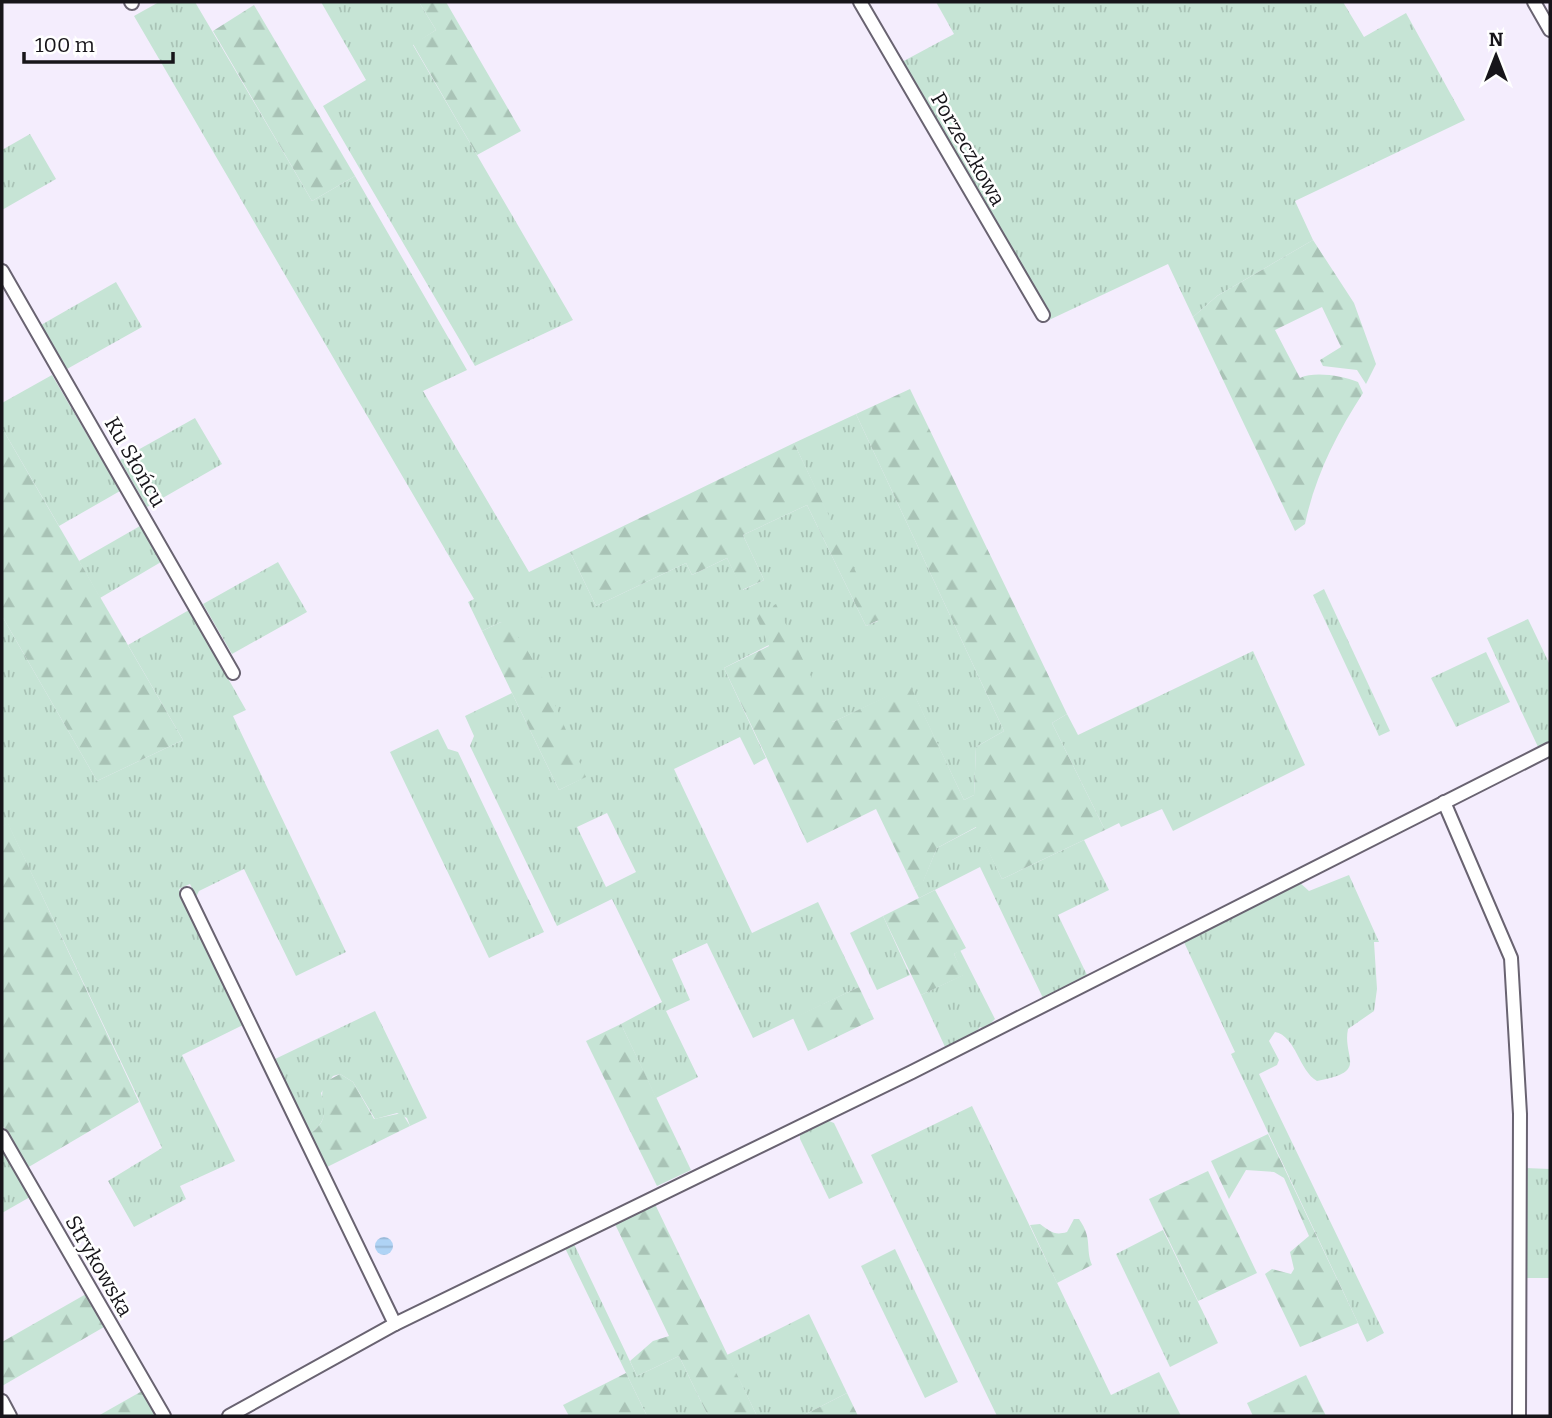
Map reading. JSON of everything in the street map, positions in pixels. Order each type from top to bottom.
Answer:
[{"type":"street","name":"Porzeczkowa","points":[[860,2],[1043,315]]},
{"type":"street","points":[[1534,2],[1550,30]]},
{"type":"street","name":"Ku Słońcu","points":[[2,271],[233,673]]},
{"type":"street","points":[[229,1416],[395,1324],[912,1072],[1550,749]]},
{"type":"street","points":[[1444,802],[1511,958],[1520,1114],[1519,1416]]},
{"type":"street","points":[[187,894],[395,1324]]},
{"type":"street","name":"Strykowska","points":[[2,1136],[164,1416]]},
{"type":"street","points":[[2,1402],[10,1416]]},
{"type":"green space","points":[[159,2],[195,2],[312,201],[355,176],[467,370],[423,391],[529,572],[570,552],[596,606],[686,563],[692,575],[727,558],[743,590],[764,580],[743,535],[807,505],[866,626],[878,621],[794,443],[856,414],[1004,731],[976,747],[974,795],[964,800],[910,686],[833,722],[769,645],[724,668],[766,758],[754,765],[740,737],[674,769],[752,933],[818,902],[859,987],[753,1038],[707,943],[672,959],[690,1000],[666,1011],[698,1077],[656,1098],[621,1024],[662,1002],[612,899],[557,926],[470,746],[474,736],[465,716],[512,693],[559,790],[585,777],[501,622],[482,631],[468,602],[474,599],[134,16]],"holes":[[[607,813],[636,872],[606,887],[577,827]]]},
{"type":"green space","points":[[321,2],[419,2],[436,30],[413,45],[573,320],[475,366],[323,106],[366,80]]},
{"type":"green space","points":[[419,2],[446,2],[521,131],[477,155],[413,44],[436,30]]},
{"type":"green space","points":[[936,2],[1343,2],[1364,37],[1406,13],[1465,120],[1295,201],[1313,240],[1217,296],[1193,317],[1168,264],[1049,320],[900,63],[954,34]]},
{"type":"green space","points":[[254,5],[355,176],[312,201],[213,31]]},
{"type":"green space","points":[[30,134],[56,179],[2,210],[2,150]]},
{"type":"green space","points":[[1313,240],[1354,303],[1376,364],[1366,384],[1357,370],[1323,366],[1320,360],[1341,347],[1322,307],[1275,330],[1300,378],[1329,375],[1344,378],[1358,382],[1363,393],[1328,456],[1305,524],[1295,531],[1193,317],[1217,296]]},
{"type":"green space","points":[[116,282],[142,327],[67,369],[41,325]]},
{"type":"green space","points":[[52,375],[120,491],[59,526],[2,428],[2,403]]},
{"type":"green space","points":[[910,389],[1067,714],[1052,723],[1105,830],[1002,879],[976,827],[937,848],[923,882],[914,888],[876,809],[807,843],[724,668],[769,646],[755,614],[776,604],[833,722],[910,685],[964,800],[974,795],[976,747],[1004,731],[856,414]]},
{"type":"green space","points":[[195,418],[222,464],[147,507],[120,460]]},
{"type":"green space","points":[[2,428],[183,740],[97,781],[2,616]]},
{"type":"green space","points":[[794,443],[879,620],[866,626],[807,505],[743,535],[764,580],[742,590],[727,558],[692,575],[686,563],[596,606],[570,552]]},
{"type":"green space","points":[[140,526],[161,562],[100,598],[79,561]]},
{"type":"green space","points":[[278,562],[307,612],[232,654],[203,604]]},
{"type":"green space","points":[[1324,589],[1390,731],[1379,736],[1313,595]]},
{"type":"green space","points":[[189,610],[246,710],[233,716],[346,952],[296,976],[244,869],[199,891],[196,897],[190,884],[179,889],[243,1025],[182,1055],[235,1161],[180,1186],[186,1199],[134,1227],[108,1181],[162,1148],[8,824],[2,826],[2,616],[97,781],[183,740],[128,645]]},
{"type":"green space","points":[[1528,619],[1550,665],[1550,743],[1539,749],[1487,638]]},
{"type":"green space","points":[[501,622],[512,630],[537,667],[586,777],[559,790],[482,631]]},
{"type":"green space","points":[[1253,651],[1305,765],[1173,831],[1162,809],[1121,827],[1119,823],[1105,830],[1052,723],[1067,714],[1078,735]]},
{"type":"green space","points":[[1486,652],[1510,702],[1456,727],[1431,678]]},
{"type":"green space","points":[[438,729],[448,749],[458,752],[544,932],[489,958],[390,752]]},
{"type":"green space","points":[[8,823],[139,1102],[27,1168],[2,1124],[2,826]]},
{"type":"green space","points":[[977,827],[1002,879],[1084,840],[1109,890],[1058,915],[1087,975],[1043,998],[980,867],[919,898],[914,888],[923,881],[937,848]]},
{"type":"green space","points":[[1349,875],[1379,942],[1374,942],[1377,989],[1374,1011],[1348,1029],[1349,1068],[1343,1073],[1317,1081],[1306,1070],[1288,1040],[1275,1032],[1269,1041],[1279,1060],[1277,1065],[1259,1074],[1384,1333],[1367,1342],[1231,1054],[1235,1052],[1183,940],[1298,881],[1309,891]]},
{"type":"green space","points":[[935,890],[966,948],[954,954],[964,975],[921,995],[883,916]]},
{"type":"green space","points":[[883,916],[910,975],[877,990],[850,933]]},
{"type":"green space","points":[[960,950],[995,1019],[985,1029],[980,1027],[974,1034],[946,1049],[921,995],[963,975],[954,954]]},
{"type":"green space","points":[[859,987],[874,1019],[808,1051],[793,1018]]},
{"type":"green space","points":[[375,1011],[427,1118],[410,1126],[407,1118],[397,1113],[375,1119],[353,1082],[340,1074],[333,1076],[321,1093],[324,1117],[309,1135],[273,1060]]},
{"type":"green space","points":[[621,1024],[691,1170],[657,1186],[586,1041]]},
{"type":"green space","points":[[340,1074],[353,1082],[374,1119],[402,1113],[410,1126],[325,1168],[309,1135],[324,1116],[322,1098],[325,1082]]},
{"type":"green space","points":[[972,1106],[1111,1395],[1159,1372],[1181,1416],[997,1416],[871,1155]]},
{"type":"green space","points":[[824,1119],[834,1123],[863,1183],[829,1199],[800,1139],[800,1131]]},
{"type":"green space","points":[[1268,1134],[1358,1323],[1300,1347],[1265,1274],[1272,1269],[1291,1274],[1294,1269],[1290,1252],[1309,1236],[1284,1178],[1274,1172],[1246,1170],[1229,1199],[1211,1161]]},
{"type":"green space","points":[[2,1149],[30,1197],[2,1213]]},
{"type":"green space","points":[[1525,1168],[1550,1169],[1550,1278],[1524,1278]]},
{"type":"green space","points":[[1208,1171],[1257,1273],[1198,1301],[1149,1199]]},
{"type":"green space","points":[[654,1202],[757,1416],[708,1416],[679,1356],[637,1376],[630,1361],[653,1341],[669,1336],[614,1222]]},
{"type":"green space","points":[[1074,1219],[1079,1219],[1086,1232],[1092,1265],[1057,1283],[1030,1225],[1040,1224],[1052,1232],[1063,1233],[1067,1232]]},
{"type":"green space","points":[[1163,1230],[1218,1343],[1170,1367],[1116,1254]]},
{"type":"green space","points":[[573,1242],[637,1376],[679,1356],[708,1416],[647,1416],[564,1246]]},
{"type":"green space","points":[[895,1249],[958,1382],[925,1398],[861,1266]]},
{"type":"green space","points":[[86,1294],[104,1327],[2,1386],[2,1342]]},
{"type":"green space","points":[[809,1314],[847,1393],[802,1416],[757,1416],[727,1355]]},
{"type":"green space","points":[[626,1373],[647,1416],[569,1416],[563,1405]]},
{"type":"green space","points":[[1306,1375],[1326,1416],[1253,1416],[1247,1403]]},
{"type":"green space","points":[[142,1391],[156,1416],[98,1416]]},
{"type":"green space","points":[[847,1393],[858,1416],[802,1416]]},
{"type":"water","points":[[384,1237],[390,1240],[393,1246],[390,1252],[384,1255],[378,1252],[375,1246],[378,1240]]}]
